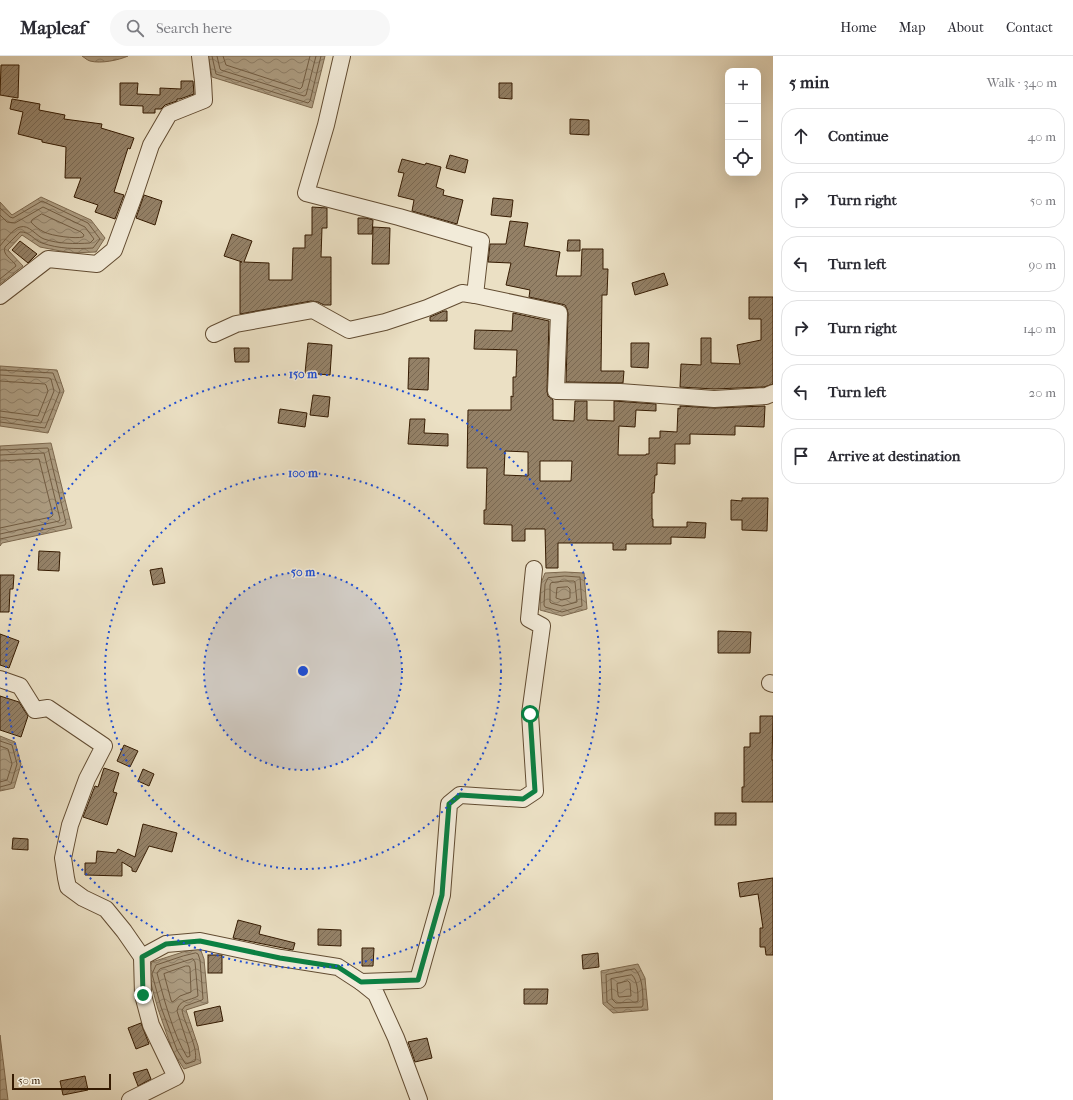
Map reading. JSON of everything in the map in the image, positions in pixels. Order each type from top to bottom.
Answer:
[{"type":"street","points":[[0,296],[48,259],[97,264],[114,250],[151,145],[169,114],[204,100],[200,56]]},
{"type":"street","points":[[342,56],[326,125],[306,193],[481,240],[475,295]]},
{"type":"street","points":[[214,334],[236,324],[313,310],[349,330],[385,322],[427,308],[462,293],[559,313],[556,391],[620,392],[714,399],[766,396],[773,393]]},
{"type":"street","points":[[361,982],[418,980],[442,895],[449,804],[460,795],[523,799],[535,791],[530,714],[542,626],[528,619],[534,570]]},
{"type":"street","points":[[0,680],[20,686],[35,710],[48,708],[104,746],[87,779],[70,825],[63,858],[68,887],[83,898],[106,909],[142,957],[143,995],[151,1025],[176,1077],[130,1100]]},
{"type":"street","points":[[142,957],[166,944],[200,941],[280,958],[338,967],[376,994],[396,1038],[419,1100]]},
{"type":"water","points":[[82,56],[128,56],[104,62],[94,62],[87,60]]},
{"type":"water","points":[[208,56],[325,56],[312,108],[212,77]]},
{"type":"water","points":[[41,197],[91,220],[105,238],[96,252],[71,253],[40,247],[22,235],[8,250],[23,266],[0,284],[0,202],[12,215]]},
{"type":"water","points":[[0,366],[57,370],[64,391],[48,433],[0,426]]},
{"type":"water","points":[[51,443],[72,528],[2,543],[0,546],[0,446]]},
{"type":"water","points":[[545,573],[584,573],[587,609],[562,616],[540,610],[541,583]]},
{"type":"water","points":[[0,736],[15,742],[21,764],[14,788],[0,791]]},
{"type":"water","points":[[200,948],[204,959],[208,1003],[186,1010],[198,1046],[201,1063],[184,1069],[173,1052],[158,1009],[148,973],[152,962]]},
{"type":"water","points":[[638,964],[645,978],[648,1010],[613,1013],[603,1004],[601,971]]},
{"type":"water","points":[[0,1035],[8,1100],[0,1100]]},
{"type":"building","points":[[1,65],[19,65],[18,98],[0,95]]},
{"type":"building","points":[[181,81],[193,81],[194,94],[177,99],[177,101],[165,105],[161,109],[155,109],[155,113],[143,113],[143,106],[120,105],[120,83],[138,83],[137,94],[160,95],[160,88],[181,89]]},
{"type":"building","points":[[499,83],[512,83],[512,99],[499,98]]},
{"type":"building","points":[[12,99],[40,104],[39,110],[65,115],[64,119],[102,124],[101,128],[134,138],[130,149],[128,148],[114,192],[124,195],[115,219],[95,212],[98,205],[74,197],[81,178],[65,178],[66,147],[42,142],[42,140],[18,134],[23,112],[10,109]]},
{"type":"building","points":[[570,119],[589,120],[589,135],[570,134]]},
{"type":"building","points":[[450,155],[468,160],[465,173],[446,168]]},
{"type":"building","points":[[402,159],[425,165],[426,163],[441,167],[436,187],[444,190],[443,195],[463,200],[457,224],[412,211],[414,200],[398,196],[404,173],[398,172]]},
{"type":"building","points":[[144,195],[162,201],[155,225],[136,218]]},
{"type":"building","points":[[493,198],[513,200],[511,217],[491,215]]},
{"type":"building","points":[[312,207],[327,208],[327,228],[322,228],[321,257],[331,257],[331,305],[324,305],[311,301],[240,314],[240,262],[242,262],[224,256],[232,234],[252,241],[244,262],[269,263],[269,280],[292,280],[293,248],[305,248],[305,235],[312,235]]},
{"type":"building","points":[[358,218],[373,220],[372,234],[358,234]]},
{"type":"building","points":[[510,221],[528,223],[524,246],[560,252],[556,276],[581,276],[582,249],[603,249],[603,269],[608,269],[607,295],[602,295],[601,371],[624,371],[623,383],[566,382],[568,313],[565,305],[529,297],[530,290],[506,285],[511,263],[488,262],[490,244],[506,244]]},
{"type":"building","points":[[373,227],[390,228],[389,264],[372,264]]},
{"type":"building","points":[[568,240],[580,240],[580,251],[567,251]]},
{"type":"building","points":[[20,241],[37,254],[28,263],[12,250]]},
{"type":"building","points":[[664,273],[668,285],[635,295],[632,283]]},
{"type":"building","points":[[749,297],[773,297],[773,384],[764,387],[714,389],[680,387],[681,364],[701,365],[701,338],[711,338],[711,363],[740,364],[737,345],[761,340],[761,319],[749,319]]},
{"type":"building","points":[[447,311],[447,321],[430,321],[430,317]]},
{"type":"building","points":[[513,313],[549,321],[547,391],[548,396],[553,400],[553,420],[574,421],[575,401],[587,401],[587,420],[614,421],[614,401],[656,404],[656,411],[636,410],[635,427],[619,426],[618,455],[649,454],[649,438],[660,438],[660,431],[677,432],[678,408],[680,409],[680,406],[714,408],[765,406],[764,427],[735,426],[735,435],[690,434],[690,444],[675,444],[675,464],[657,463],[654,493],[652,493],[653,527],[687,527],[687,522],[706,523],[705,538],[671,537],[671,544],[626,544],[626,550],[613,550],[613,543],[558,543],[558,568],[546,568],[545,529],[525,529],[525,541],[512,541],[512,525],[484,524],[484,510],[486,510],[487,468],[467,468],[468,410],[511,410],[511,396],[513,397],[513,377],[516,377],[517,350],[474,349],[475,330],[512,331]],"holes":[[[505,451],[528,452],[528,476],[504,475]],[[540,461],[572,461],[571,481],[540,481]]]},
{"type":"building","points":[[308,343],[332,345],[330,375],[305,373]]},
{"type":"building","points":[[631,343],[649,343],[648,368],[631,367]]},
{"type":"building","points":[[234,348],[249,348],[249,362],[235,362]]},
{"type":"building","points":[[409,358],[429,358],[428,390],[408,389]]},
{"type":"building","points":[[313,395],[330,397],[328,417],[310,415]]},
{"type":"building","points":[[280,409],[307,413],[305,427],[278,423]]},
{"type":"building","points":[[410,419],[425,419],[424,433],[448,434],[448,446],[408,444]]},
{"type":"building","points":[[742,498],[768,498],[767,531],[742,530],[742,520],[731,520],[731,500],[742,501]]},
{"type":"building","points":[[39,551],[60,552],[59,571],[38,570]]},
{"type":"building","points":[[162,568],[165,583],[153,585],[150,570]]},
{"type":"building","points":[[0,575],[14,575],[13,589],[10,589],[9,612],[0,612]]},
{"type":"building","points":[[718,631],[751,632],[750,653],[718,653]]},
{"type":"building","points":[[0,634],[19,641],[9,668],[0,665]]},
{"type":"building","points":[[0,696],[19,702],[28,716],[21,737],[0,730]]},
{"type":"building","points":[[760,716],[773,716],[773,802],[742,802],[742,787],[744,787],[744,747],[750,747],[750,733],[760,733]]},
{"type":"building","points":[[124,745],[138,751],[130,767],[117,761]]},
{"type":"building","points":[[104,768],[119,773],[113,792],[117,793],[107,825],[83,817],[95,786],[98,787]]},
{"type":"building","points":[[143,769],[154,774],[149,786],[138,781]]},
{"type":"building","points":[[715,813],[736,813],[736,825],[715,825]]},
{"type":"building","points":[[143,824],[177,833],[172,852],[149,846],[136,872],[132,871],[132,868],[122,862],[122,876],[85,875],[85,863],[96,863],[97,851],[116,853],[118,849],[135,857]]},
{"type":"building","points":[[13,838],[28,839],[28,850],[12,849]]},
{"type":"building","points":[[773,878],[773,955],[766,955],[765,947],[760,947],[760,928],[763,928],[758,894],[740,897],[738,883]]},
{"type":"building","points":[[238,920],[261,926],[259,934],[295,943],[293,950],[233,938]]},
{"type":"building","points":[[318,929],[341,930],[341,946],[318,945]]},
{"type":"building","points":[[362,948],[374,948],[373,966],[362,966]]},
{"type":"building","points":[[598,953],[599,967],[583,969],[582,955]]},
{"type":"building","points":[[208,955],[222,955],[222,973],[208,973]]},
{"type":"building","points":[[524,989],[548,989],[547,1004],[524,1004]]},
{"type":"building","points":[[220,1006],[223,1021],[197,1026],[194,1012]]},
{"type":"building","points":[[141,1023],[149,1044],[136,1049],[128,1028]]},
{"type":"building","points":[[427,1038],[432,1058],[415,1062],[408,1042]]},
{"type":"building","points":[[147,1069],[151,1079],[138,1086],[133,1073]]},
{"type":"building","points":[[85,1076],[88,1090],[63,1095],[60,1081]]},
{"type":"route","points":[[143,995],[142,957],[166,944],[200,941],[280,958],[338,967],[361,982],[418,980],[442,895],[449,804],[460,795],[523,799],[535,791],[530,714]]}]
